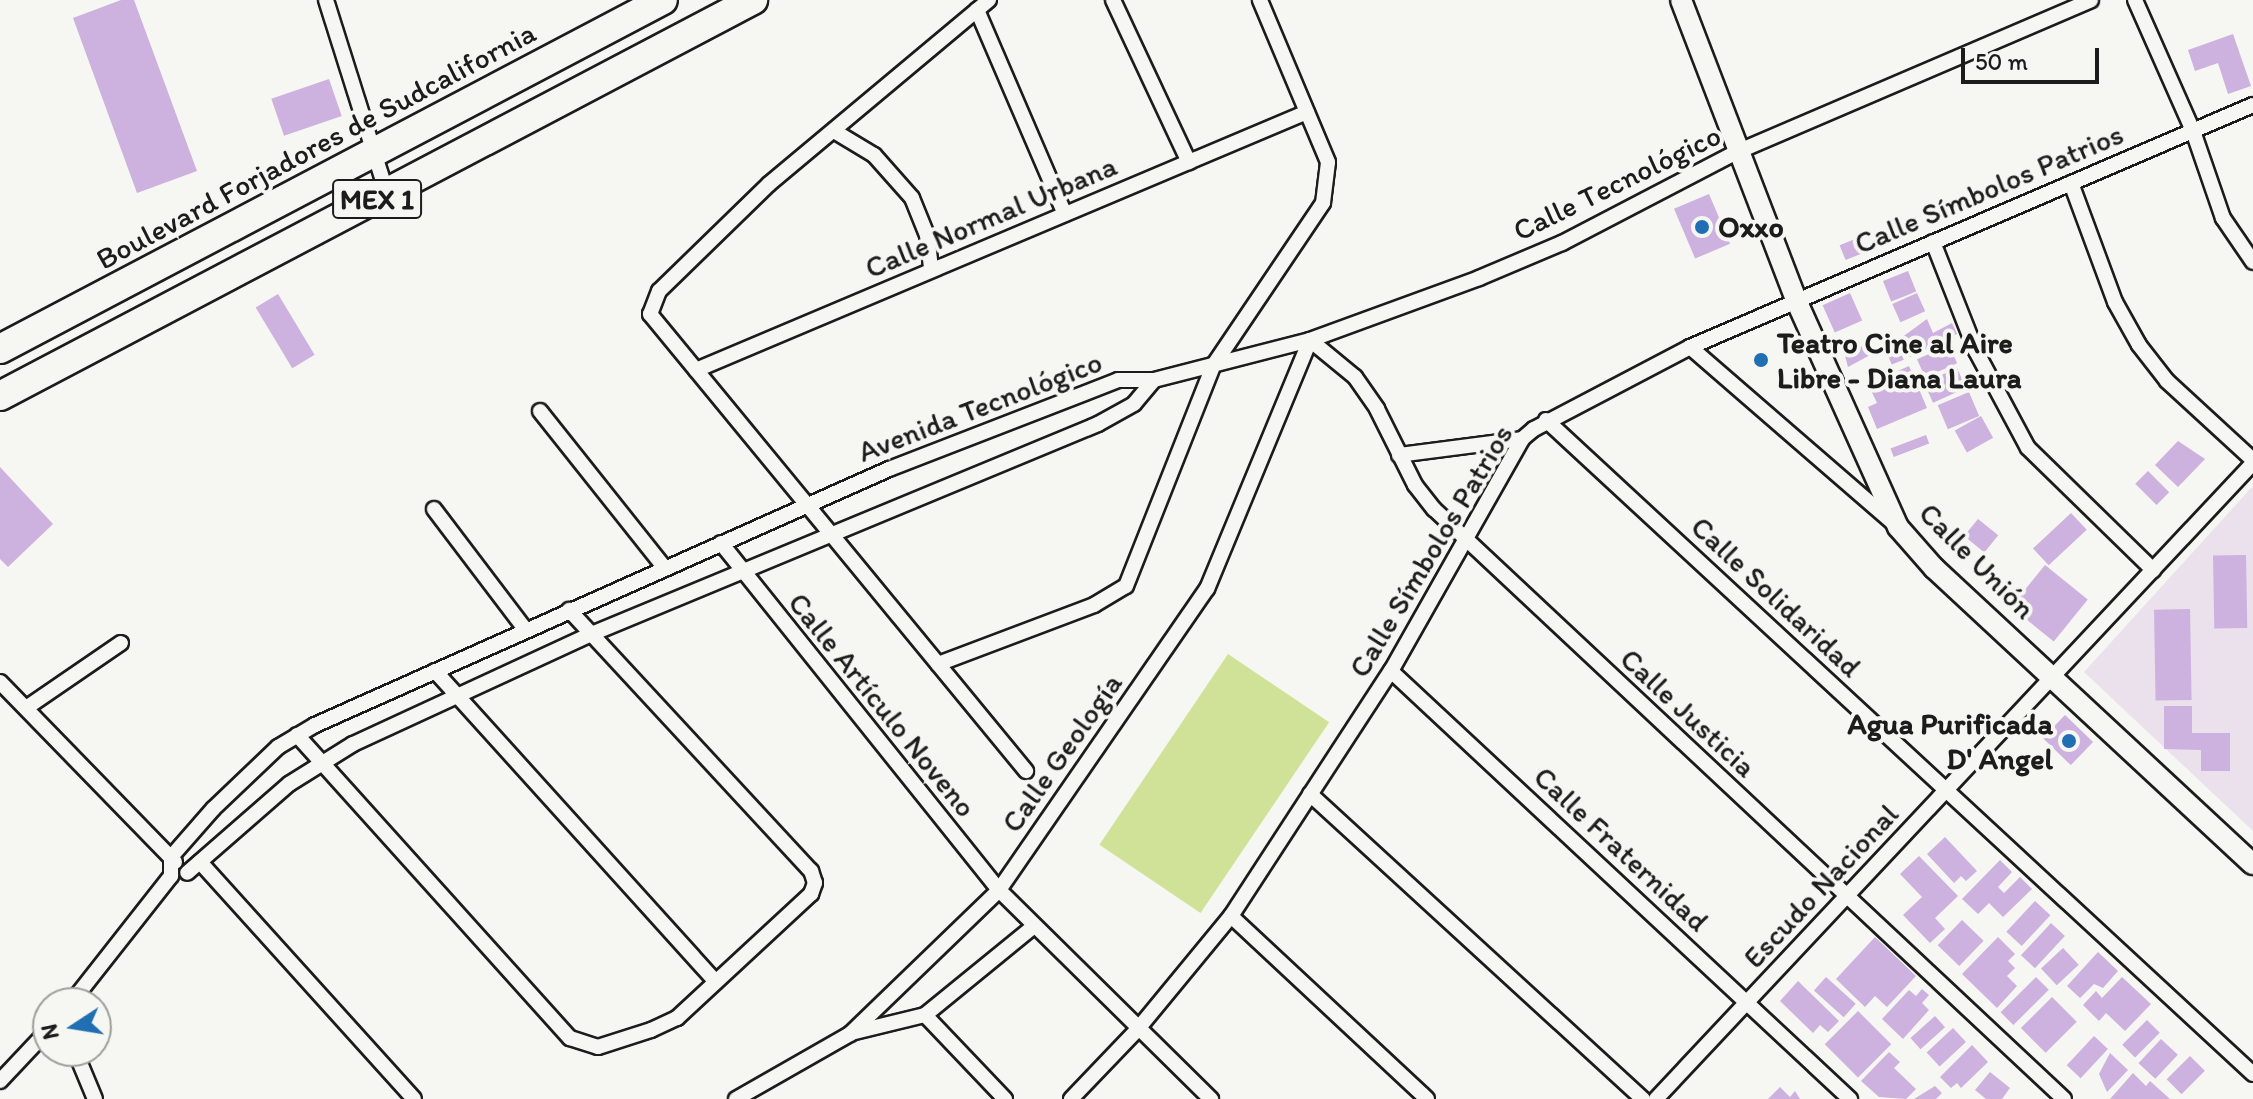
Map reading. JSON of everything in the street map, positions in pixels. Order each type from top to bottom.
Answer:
[{"type":"highway","name":"Boulevard Forjadores de Sudcalifornia","points":[[0,349],[663,0]]},
{"type":"highway","name":"MEX 1","points":[[0,396],[753,0]]},
{"type":"street","points":[[326,0],[387,194]]},
{"type":"street","points":[[1113,0],[1189,162]]},
{"type":"street","points":[[938,664],[1094,605],[1126,586],[1213,366],[1306,231],[1329,187],[1328,162],[1260,0]]},
{"type":"street","name":"Calle Unión","points":[[1681,0],[1796,300],[1898,527],[1934,568],[2253,864]]},
{"type":"street","name":"Calle Tecnológico","points":[[1154,380],[1310,340],[1562,243],[1737,152],[2091,0]]},
{"type":"street","points":[[2135,0],[2193,131],[2223,218],[2253,262]]},
{"type":"street","points":[[1026,771],[650,314],[659,291],[713,237],[983,5],[1065,214]]},
{"type":"street","name":"Calle Símbolos Patrios","points":[[1071,1099],[1137,1030],[1231,916],[1391,671],[1522,439],[1546,420],[1690,347],[2253,105]]},
{"type":"street","name":"Calle Normal Urbana","points":[[696,370],[1307,112]]},
{"type":"street","points":[[834,131],[874,155],[912,198],[927,235],[931,270]]},
{"type":"street","points":[[2071,183],[2115,302],[2139,345],[2167,381],[2253,461]]},
{"type":"street","points":[[1933,242],[1976,351],[2028,448],[2066,491],[2153,570]]},
{"type":"street","name":"Calle Justicia","points":[[1310,340],[1355,377],[1415,485],[1466,541],[2064,1099]]},
{"type":"street","name":"Calle Geología","points":[[736,1099],[850,1034],[999,890],[1207,589],[1310,340]]},
{"type":"street","points":[[1690,347],[1898,527]]},
{"type":"street","name":"Avenida Tecnológico","points":[[171,857],[250,770],[297,735],[807,504],[1086,391],[1118,380],[1154,380]]},
{"type":"street","name":"Avenida Tecnológico","points":[[187,873],[318,763],[589,635],[830,532],[1098,424],[1134,404],[1154,380]]},
{"type":"street","points":[[540,411],[665,568]]},
{"type":"street","name":"Calle Solidaridad","points":[[1546,420],[2253,1074]]},
{"type":"street","points":[[1399,455],[1522,439]]},
{"type":"street","name":"Escudo Nacional","points":[[1656,1099],[2253,461]]},
{"type":"street","points":[[434,509],[526,630]]},
{"type":"street","name":"Calle Artículo Noveno","points":[[721,543],[999,890],[1137,1030],[1211,1099]]},
{"type":"street","points":[[297,735],[318,763],[570,1038],[598,1047],[651,1030],[677,1018],[811,894],[815,883],[811,871],[569,610]]},
{"type":"street","points":[[26,708],[121,643]]},
{"type":"street","points":[[435,671],[716,982]]},
{"type":"street","name":"Calle Fraternidad","points":[[1391,671],[1850,1099]]},
{"type":"street","points":[[0,682],[187,873]]},
{"type":"street","points":[[1310,794],[1643,1099]]},
{"type":"street","points":[[84,987],[171,876],[171,857]]},
{"type":"street","points":[[200,862],[414,1099]]},
{"type":"street","points":[[171,876],[187,873]]},
{"type":"street","points":[[1231,916],[1427,1099]]},
{"type":"street","points":[[850,1034],[925,1015],[1034,926]]},
{"type":"street","points":[[925,1015],[1005,1099]]},
{"type":"street","points":[[0,1081],[32,1047]]},
{"type":"street","points":[[82,1067],[95,1099]]},
{"type":"shaded area","points":[[2253,488],[2253,831],[2084,672]]},
{"type":"green space","points":[[1228,654],[1329,722],[1201,913],[1099,845]]},
{"type":"building","points":[[121,0],[134,0],[197,171],[137,193],[73,18]]},
{"type":"building","points":[[2233,34],[2251,86],[2228,94],[2218,63],[2195,71],[2188,50]]},
{"type":"building","points":[[329,79],[342,116],[284,136],[271,99]]},
{"type":"building","name":"Oxxo","points":[[1709,194],[1730,244],[1695,259],[1674,209]]},
{"type":"building","points":[[1860,237],[1866,252],[1846,260],[1840,245]]},
{"type":"building","points":[[1908,271],[1916,291],[1891,302],[1883,281]]},
{"type":"building","points":[[1850,293],[1862,320],[1835,333],[1823,305]]},
{"type":"building","points":[[1917,293],[1925,311],[1900,322],[1892,304]]},
{"type":"building","points":[[278,294],[315,355],[292,368],[256,307]]},
{"type":"building","points":[[1927,319],[1933,333],[1952,323],[1957,334],[1910,357],[1901,338]]},
{"type":"building","points":[[1897,343],[1904,360],[1892,365],[1885,348]]},
{"type":"building","points":[[1868,344],[1872,354],[1848,367],[1844,352]]},
{"type":"building","points":[[1949,345],[1957,363],[1925,378],[1917,359]]},
{"type":"building","points":[[1909,366],[1927,408],[1877,429],[1868,407],[1877,403],[1868,384]]},
{"type":"building","points":[[1957,368],[1966,388],[1933,403],[1924,383]]},
{"type":"building","points":[[1969,392],[1979,416],[1948,429],[1938,405]]},
{"type":"building","points":[[1981,416],[1993,438],[1967,452],[1955,431]]},
{"type":"building","points":[[1926,435],[1929,443],[1894,457],[1891,449]]},
{"type":"building","points":[[2178,441],[2205,459],[2178,487],[2155,465]]},
{"type":"building","points":[[0,467],[53,524],[8,567],[0,559]]},
{"type":"building","points":[[2148,471],[2169,492],[2156,505],[2135,484]]},
{"type":"building","points":[[2071,513],[2087,530],[2049,565],[2033,548]]},
{"type":"building","points":[[1978,519],[1998,535],[1984,552],[1964,536]]},
{"type":"building","points":[[2246,555],[2247,628],[2214,629],[2213,556]]},
{"type":"building","points":[[2045,565],[2088,600],[2054,642],[2011,607]]},
{"type":"building","points":[[2190,609],[2192,700],[2156,701],[2154,610]]},
{"type":"building","points":[[2164,706],[2192,706],[2192,733],[2230,733],[2230,771],[2201,771],[2201,750],[2164,749]]},
{"type":"building","name":"Agua Purificada D' Angel","points":[[2065,715],[2093,742],[2071,765],[2043,738]]},
{"type":"building","points":[[1945,837],[1977,871],[1966,881],[1961,876],[1954,883],[1927,854]]},
{"type":"building","points":[[1919,856],[1958,896],[1935,918],[1945,929],[1930,943],[1903,915],[1922,897],[1900,874]]},
{"type":"building","points":[[2000,860],[2012,872],[1998,887],[2004,893],[2020,877],[2032,889],[2003,917],[1989,903],[1978,914],[1962,899]]},
{"type":"building","points":[[2035,901],[2050,915],[2022,946],[2006,932]]},
{"type":"building","points":[[1962,920],[1984,941],[1959,966],[1938,945]]},
{"type":"building","points":[[2051,923],[2065,936],[2035,968],[2021,955]]},
{"type":"building","points":[[1875,937],[1916,976],[1887,1007],[1875,996],[1865,1007],[1836,979]]},
{"type":"building","points":[[1998,937],[2015,954],[2008,961],[2015,968],[2007,976],[2017,986],[1997,1008],[1962,974]]},
{"type":"building","points":[[2063,948],[2079,965],[2057,985],[2041,968]]},
{"type":"building","points":[[2098,952],[2118,971],[2103,988],[2094,984],[2080,998],[2067,986]]},
{"type":"building","points":[[1826,977],[1856,1004],[1844,1017],[1814,990]]},
{"type":"building","points":[[2036,977],[2049,990],[2013,1025],[2001,1012]]},
{"type":"building","points":[[2122,977],[2151,1004],[2125,1031],[2106,1013],[2099,1021],[2083,1005],[2096,991],[2102,998]]},
{"type":"building","points":[[1798,981],[1839,1021],[1828,1032],[1820,1025],[1813,1033],[1780,1001]]},
{"type":"building","points":[[1922,989],[1929,995],[1922,1003],[1929,1010],[1903,1039],[1882,1019],[1909,990],[1916,996]]},
{"type":"building","points":[[2052,997],[2077,1022],[2046,1053],[2021,1028]]},
{"type":"building","points":[[1858,1011],[1891,1044],[1858,1077],[1825,1044]]},
{"type":"building","points":[[1935,1016],[1945,1027],[1921,1049],[1910,1038]]},
{"type":"building","points":[[2147,1020],[2160,1033],[2135,1057],[2122,1045]]},
{"type":"building","points":[[1953,1028],[1966,1042],[1940,1066],[1927,1053]]},
{"type":"building","points":[[2094,1036],[2108,1049],[2081,1078],[2067,1065]]},
{"type":"building","points":[[2161,1039],[2178,1055],[2155,1079],[2138,1063]]},
{"type":"building","points":[[1972,1045],[1988,1062],[1961,1088],[1957,1083],[1951,1088],[1940,1077]]},
{"type":"building","points":[[1889,1052],[1900,1062],[1894,1068],[1916,1089],[1906,1099],[1879,1097],[1861,1081]]},
{"type":"building","points":[[2110,1053],[2128,1070],[2107,1092],[2099,1074]]},
{"type":"building","points":[[2190,1056],[2205,1071],[2182,1094],[2167,1079]]},
{"type":"building","points":[[1990,1072],[2010,1088],[2002,1099],[1986,1099],[1975,1090]]},
{"type":"building","points":[[2133,1073],[2146,1086],[2150,1081],[2170,1099],[2110,1099]]},
{"type":"building","points":[[1935,1086],[1942,1093],[1936,1099],[1914,1099]]},
{"type":"building","points":[[1780,1087],[1790,1097],[1795,1091],[1800,1099],[1768,1099]]},
{"type":"place","name":"Oxxo","points":[[1702,227]]},
{"type":"place","name":"Teatro Cine al Aire Libre - Diana Laura","points":[[1761,360]]},
{"type":"place","name":"Agua Purificada D' Angel","points":[[2069,741]]}]
